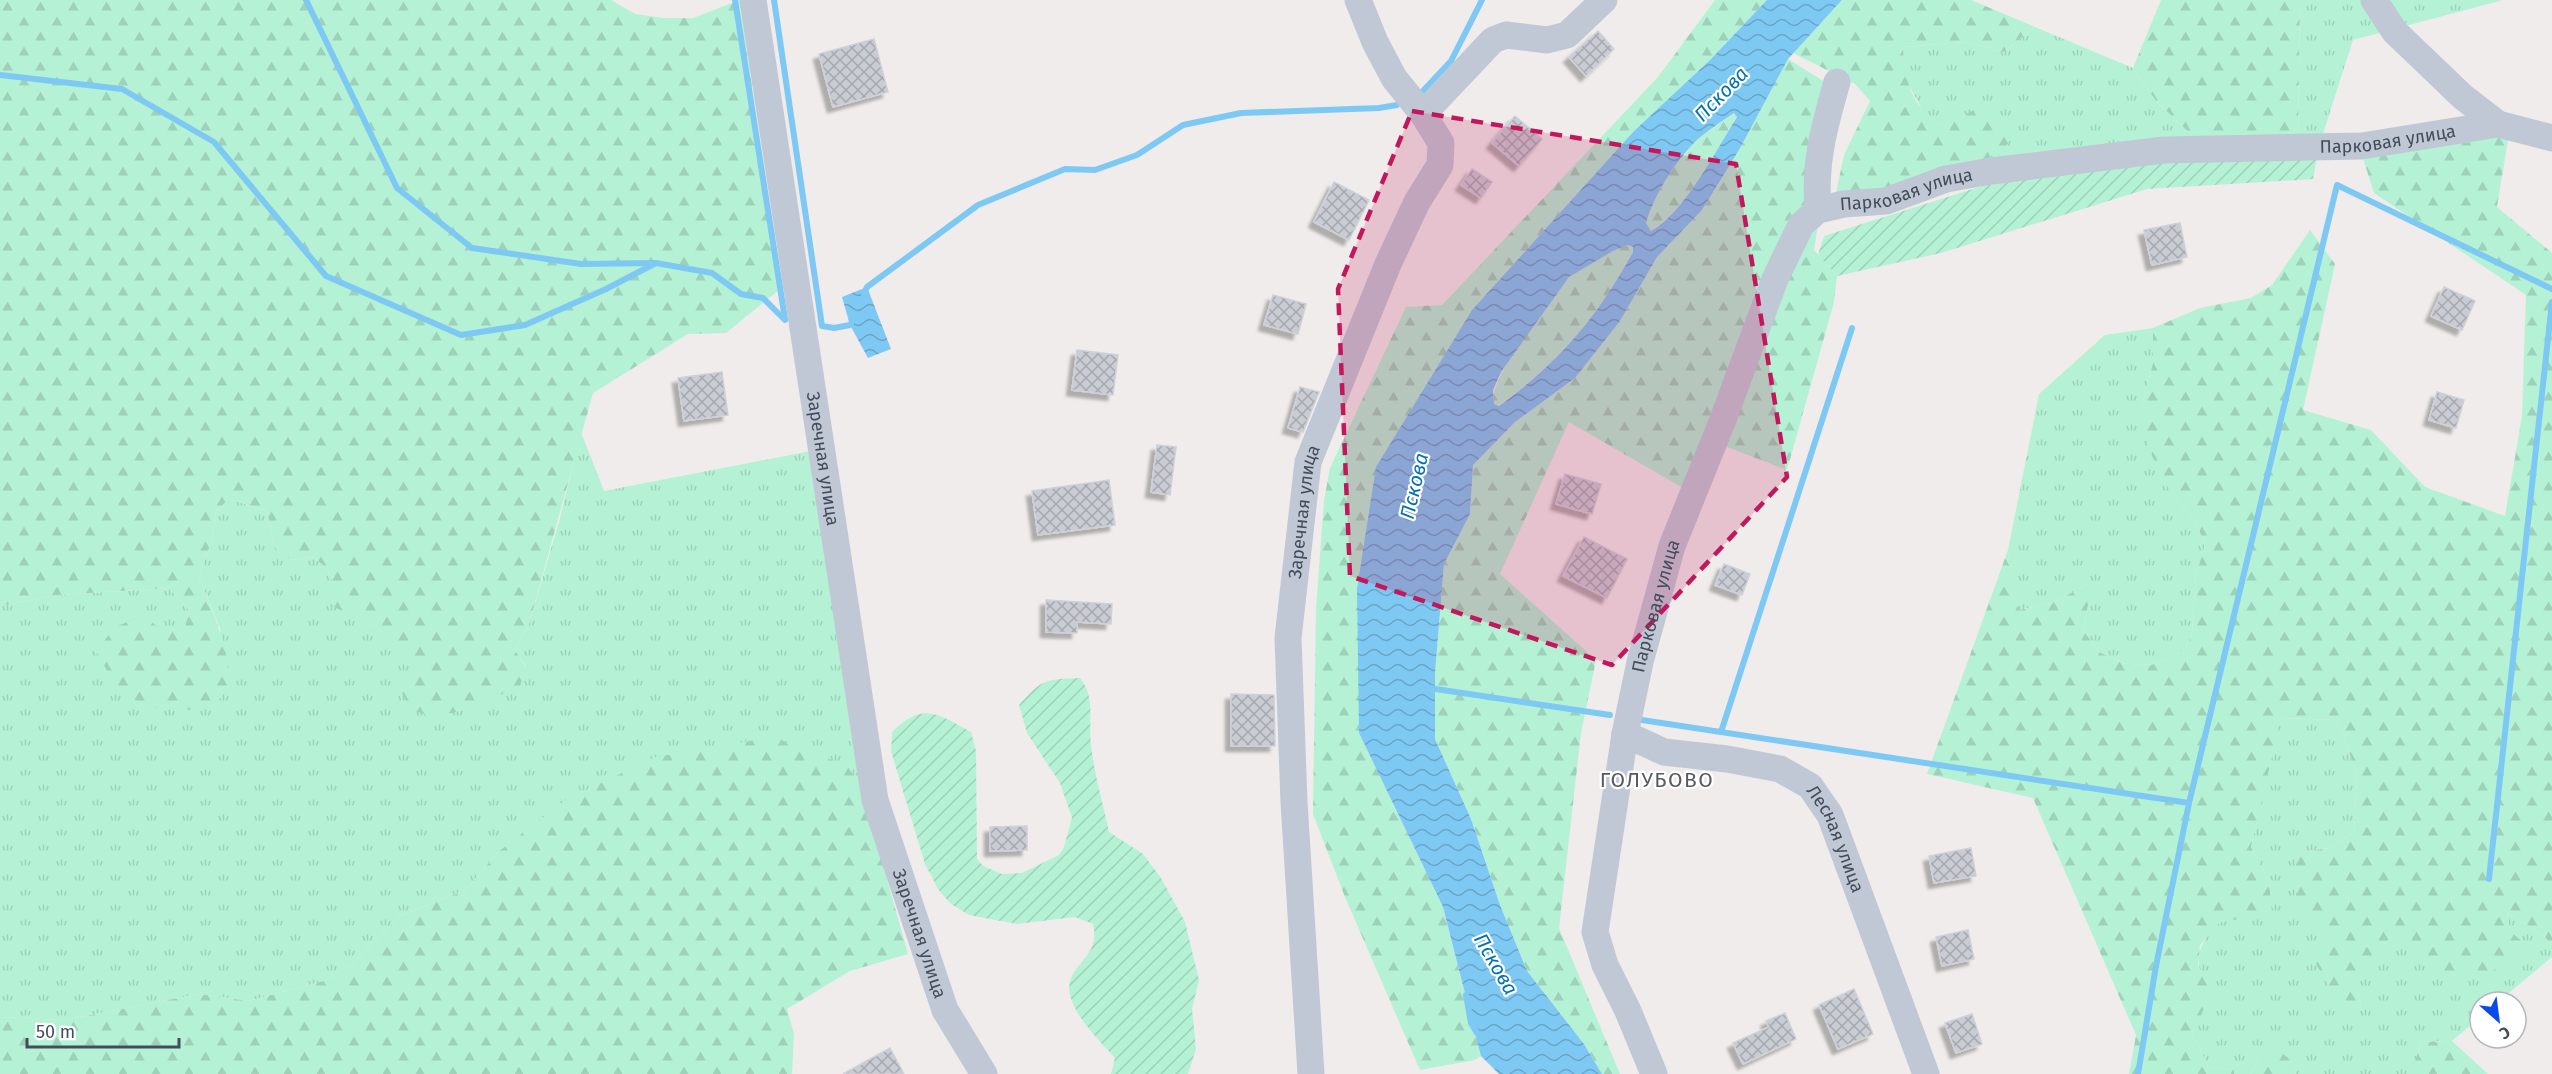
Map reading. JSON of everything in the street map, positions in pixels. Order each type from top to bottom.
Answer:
[{"type":"street","name":"Заречная улица","points":[[753,0],[875,800],[945,1010],[984,1074]]},
{"type":"street","name":"Заречная улица","points":[[1311,1074],[1295,813],[1288,638],[1308,462],[1388,264],[1417,202],[1440,165],[1441,143],[1423,114],[1394,78],[1375,42],[1358,0]]},
{"type":"street","points":[[1423,114],[1493,40],[1506,35],[1547,39],[1567,35],[1604,0]]},
{"type":"street","points":[[2374,0],[2395,32],[2463,98],[2498,124]]},
{"type":"street","points":[[1818,210],[1815,180],[1820,145],[1837,82]]},
{"type":"street","name":"Парковая улица","points":[[1654,1074],[1605,965],[1595,932],[1625,734],[1640,662],[1672,546],[1722,422],[1775,279],[1801,225],[1818,210],[1844,204],[1886,201],[1946,179],[2002,169],[2164,150],[2362,146],[2498,124],[2552,138]]},
{"type":"street","name":"Лесная улица","points":[[1625,734],[1664,752],[1727,759],[1780,770],[1810,786],[1830,815],[1926,1074]]},
{"type":"highlighted area","points":[[1412,111],[1736,164],[1787,477],[1612,665],[1350,576],[1338,289]]},
{"type":"green space","points":[[0,0],[611,0],[635,14],[663,18],[693,18],[740,0],[780,289],[726,333],[688,334],[593,393],[529,624],[515,650],[526,668],[520,686],[463,710],[431,715],[418,712],[408,704],[399,687],[403,678],[421,674],[427,666],[372,625],[334,607],[329,573],[313,557],[292,560],[275,550],[267,511],[229,499],[216,511],[212,540],[199,577],[223,640],[228,667],[225,692],[216,702],[188,710],[156,708],[142,703],[125,694],[111,677],[96,651],[115,627],[142,616],[166,632],[185,628],[189,610],[169,588],[56,595],[0,606]]},
{"type":"green space","points":[[1715,0],[1767,0],[1710,60],[1634,131],[1472,310],[1359,733],[1443,907],[1481,1056],[1475,1060],[1420,1070],[1345,897],[1313,814],[1316,608],[1324,501],[1330,468],[1406,307],[1442,305],[1658,77]]},
{"type":"green space","points":[[1842,0],[1971,0],[2035,27],[2004,52],[1965,42],[1903,47],[1908,82],[1923,110],[1942,126],[1978,108],[1988,113],[2009,133],[2008,144],[1974,168],[1871,195],[1836,193],[1844,155],[1870,101],[1855,84],[1793,53]]},
{"type":"green space","points":[[2161,0],[2300,0],[2298,139],[2197,140],[2156,101],[2133,68]]},
{"type":"green space","points":[[2300,0],[2503,0],[2353,40],[2322,137],[2298,139]]},
{"type":"green space","points":[[2035,27],[2133,68],[2156,101],[2197,140],[1998,165],[1925,114],[1905,79],[1903,47],[1965,42],[2004,52]]},
{"type":"green space","points":[[1788,59],[1846,95],[1830,150],[1814,250],[1837,276],[1834,302],[1787,470],[1714,442],[1695,495],[1569,422],[1500,574],[1596,660],[1581,733],[1559,928],[1620,1074],[1602,1074],[1584,1044],[1527,971],[1500,905],[1471,819],[1435,739],[1435,673],[1444,564],[1470,514],[1473,465],[1515,422],[1575,378],[1620,321],[1657,257],[1702,210],[1739,150]]},
{"type":"green space","points":[[1734,113],[1737,116],[1699,179],[1677,208],[1651,231],[1646,223],[1649,213],[1671,171],[1698,140]]},
{"type":"green space","points":[[2478,133],[2508,140],[2497,207],[2552,253],[2552,945],[2545,937],[2507,912],[2510,931],[2525,944],[2520,959],[2484,974],[2446,974],[2398,931],[2357,970],[2361,1008],[2344,1013],[2311,955],[2328,932],[2300,915],[2294,869],[2301,852],[2330,848],[2354,832],[2357,774],[2337,720],[2281,718],[2251,847],[2269,882],[2272,912],[2219,923],[2200,945],[2198,965],[2212,991],[2192,1035],[2209,1067],[2234,1070],[2234,1074],[2129,1074],[2136,1035],[2033,798],[1927,774],[2008,550],[2019,610],[2050,604],[2088,584],[2088,605],[2083,630],[2099,652],[2123,663],[2149,666],[2185,650],[2192,633],[2196,575],[2205,545],[2195,520],[2177,501],[2167,486],[2153,458],[2142,426],[2142,406],[2153,363],[2153,328],[2200,308],[2251,298],[2272,285],[2310,230],[2335,264],[2303,410],[2371,430],[2425,487],[2505,516],[2522,416],[2526,295],[2374,193],[2363,158]]},
{"type":"green space","points":[[2318,152],[2313,179],[2147,189],[1941,253],[1837,276],[1818,255],[1824,236],[1998,181],[2172,160]]},
{"type":"green space","points":[[1628,245],[1633,247],[1633,252],[1605,298],[1575,337],[1520,389],[1498,406],[1494,404],[1494,393],[1509,360],[1559,289],[1580,269]]},
{"type":"green space","points":[[2153,328],[2153,363],[2142,406],[2153,458],[2177,501],[2195,520],[2205,545],[2196,575],[2192,633],[2185,650],[2149,666],[2123,663],[2099,652],[2083,630],[2088,605],[2088,584],[2050,604],[2018,610],[2008,550],[2039,394],[2105,335]]},
{"type":"green space","points":[[581,432],[604,491],[811,451],[861,786],[498,852],[466,890],[400,916],[351,965],[324,981],[248,1001],[199,994],[64,1020],[0,1017],[0,606],[56,595],[169,588],[189,610],[185,628],[96,651],[221,631],[199,577],[212,540],[216,511],[229,499],[267,511],[275,550],[292,560],[313,557],[329,573],[334,590],[335,607],[372,625],[428,666],[421,674],[526,667],[515,650],[529,624],[560,518]]},
{"type":"green space","points":[[1080,678],[1090,701],[1092,756],[1109,832],[1143,854],[1161,878],[1185,922],[1199,980],[1192,1009],[1196,1049],[1188,1074],[1111,1074],[1115,1058],[1075,1009],[1069,986],[1076,969],[1092,947],[1093,924],[1075,917],[1017,924],[969,915],[951,904],[938,889],[925,864],[891,751],[892,732],[913,716],[931,714],[940,716],[971,732],[976,751],[977,859],[983,866],[1002,874],[1022,873],[1059,855],[1064,847],[1072,818],[1060,783],[1027,733],[1019,705],[1033,690],[1045,682]]},
{"type":"green space","points":[[2280,718],[2337,720],[2357,774],[2354,832],[2330,848],[2301,852],[2328,932],[2361,1007],[2356,970],[2398,931],[2510,931],[2507,912],[2545,937],[2552,945],[2552,957],[2512,990],[2468,990],[2468,1027],[2452,1041],[2421,1042],[2416,1058],[2416,1074],[2296,1074],[2291,1060],[2259,1058],[2250,1074],[2234,1074],[2234,1070],[2209,1067],[2192,1035],[2211,991],[2199,966],[2199,954],[2213,930],[2269,882],[2251,847]]},
{"type":"green space","points":[[773,737],[847,766],[861,786],[908,954],[850,971],[787,1009],[794,1034],[792,1074],[0,1074],[0,1017],[64,1020],[199,994],[248,1001],[324,981],[351,965],[400,916],[466,890],[498,852],[567,799],[656,757]]},
{"type":"green space","points":[[2452,1041],[2488,1074],[2416,1074],[2416,1058],[2421,1042]]},
{"type":"green space","points":[[2275,1048],[2291,1060],[2296,1074],[2250,1074],[2259,1058]]},
{"type":"water","name":"Пскова","points":[[1767,0],[1842,0],[1788,59],[1739,150],[1702,210],[1657,257],[1620,321],[1575,378],[1515,422],[1473,465],[1470,514],[1444,564],[1435,673],[1435,739],[1471,819],[1500,905],[1527,971],[1584,1044],[1602,1074],[1499,1074],[1481,1056],[1443,907],[1359,733],[1357,589],[1376,467],[1472,310],[1634,131],[1710,60]],"holes":[[[1734,113],[1737,117],[1688,195],[1664,222],[1651,231],[1646,223],[1649,213],[1671,171],[1698,140]],[[1628,245],[1633,247],[1633,252],[1605,298],[1575,337],[1521,389],[1499,406],[1494,404],[1493,390],[1501,372],[1569,277],[1613,251]]]},
{"type":"water","points":[[867,287],[891,349],[868,358],[850,325],[842,297]]},
{"type":"building","points":[[1598,31],[1614,49],[1586,76],[1569,57]]},
{"type":"building","points":[[874,39],[888,92],[833,107],[819,54]]},
{"type":"building","points":[[1515,116],[1542,139],[1519,166],[1492,143]]},
{"type":"building","points":[[1472,169],[1492,182],[1481,198],[1461,185]]},
{"type":"building","points":[[1334,182],[1369,200],[1349,240],[1314,222]]},
{"type":"building","points":[[2180,223],[2187,257],[2152,265],[2144,230]]},
{"type":"building","points":[[2444,287],[2475,301],[2462,330],[2431,316]]},
{"type":"building","points":[[1273,295],[1306,304],[1298,334],[1264,325]]},
{"type":"building","points":[[1077,350],[1118,355],[1113,395],[1072,390]]},
{"type":"building","points":[[722,372],[728,415],[684,421],[678,378]]},
{"type":"building","points":[[1300,387],[1319,392],[1303,432],[1288,428]]},
{"type":"building","points":[[2437,392],[2464,400],[2456,428],[2429,420]]},
{"type":"building","points":[[1157,445],[1176,447],[1170,495],[1151,492]]},
{"type":"building","points":[[1565,474],[1601,484],[1592,514],[1556,504]]},
{"type":"building","points":[[1109,480],[1115,525],[1038,535],[1032,491]]},
{"type":"building","points":[[1584,537],[1627,559],[1607,598],[1563,576]]},
{"type":"building","points":[[1724,564],[1750,574],[1742,595],[1715,585]]},
{"type":"building","points":[[1046,600],[1112,604],[1111,624],[1077,622],[1077,633],[1046,632]]},
{"type":"building","points":[[1231,694],[1274,695],[1275,746],[1231,746]]},
{"type":"building","points":[[1027,826],[1027,850],[990,851],[990,827]]},
{"type":"building","points":[[1971,848],[1976,876],[1934,883],[1929,856]]},
{"type":"building","points":[[1968,930],[1974,959],[1942,966],[1936,937]]},
{"type":"building","points":[[1854,989],[1873,1034],[1838,1049],[1819,1005]]},
{"type":"building","points":[[1785,1013],[1796,1039],[1743,1064],[1733,1043],[1769,1027],[1766,1021]]},
{"type":"building","points":[[1972,1014],[1982,1044],[1956,1053],[1945,1023]]},
{"type":"building","points":[[890,1048],[904,1074],[843,1074]]},
{"type":"waterway","points":[[306,0],[397,188],[472,248],[581,264],[654,263]]},
{"type":"waterway","points":[[735,0],[785,319]]},
{"type":"waterway","points":[[774,0],[822,326],[834,328],[850,325],[853,320]]},
{"type":"waterway","points":[[1422,92],[1451,61],[1482,0]]},
{"type":"waterway","points":[[0,75],[122,89],[214,142],[326,276],[461,335],[525,325],[606,289],[656,263],[712,273],[741,294],[763,298],[785,320]]},
{"type":"waterway","points":[[864,294],[867,287],[978,205],[1065,169],[1095,170],[1137,155],[1183,125],[1241,113],[1379,108],[1397,105]]},
{"type":"waterway","points":[[2189,803],[2337,185],[2552,289]]},
{"type":"waterway","points":[[2489,879],[2552,302]]},
{"type":"waterway","points":[[1721,732],[1852,328]]},
{"type":"waterway","points":[[1429,688],[1610,715]]},
{"type":"waterway","points":[[1642,720],[2189,803],[2156,966],[2138,1074]]},
{"type":"waterway","points":[[1466,995],[1471,1023],[1477,1033]]},
{"type":"district","name":"ГОЛУБОВО","points":[[1657,780]]}]
